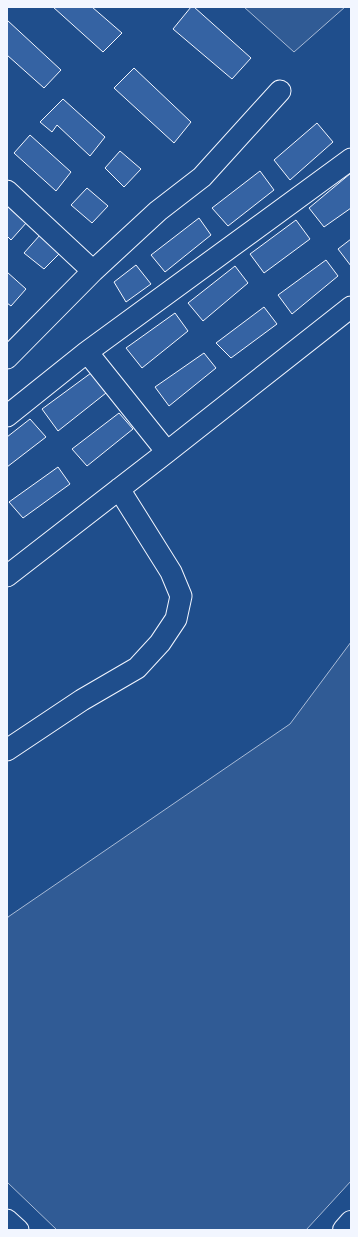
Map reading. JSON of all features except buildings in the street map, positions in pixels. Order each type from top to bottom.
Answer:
[{"type":"main road","points":[[344,1230],[351,1222]]},
{"type":"street","points":[[9,352],[158,211],[202,177],[280,91]]},
{"type":"street","points":[[7,416],[87,352],[351,159]]},
{"type":"street","points":[[7,191],[93,271]]},
{"type":"street","points":[[7,576],[351,307]]},
{"type":"street","points":[[87,352],[167,452]]},
{"type":"street","points":[[7,750],[82,700],[137,668],[160,643],[176,619],[181,596],[172,572],[119,489]]},
{"type":"street","points":[[7,1220],[18,1230]]},
{"type":"shaded area","points":[[244,7],[345,7],[294,52]]},
{"type":"shaded area","points":[[351,642],[351,1181],[306,1230],[57,1230],[7,1182],[8,917],[290,724]]}]
